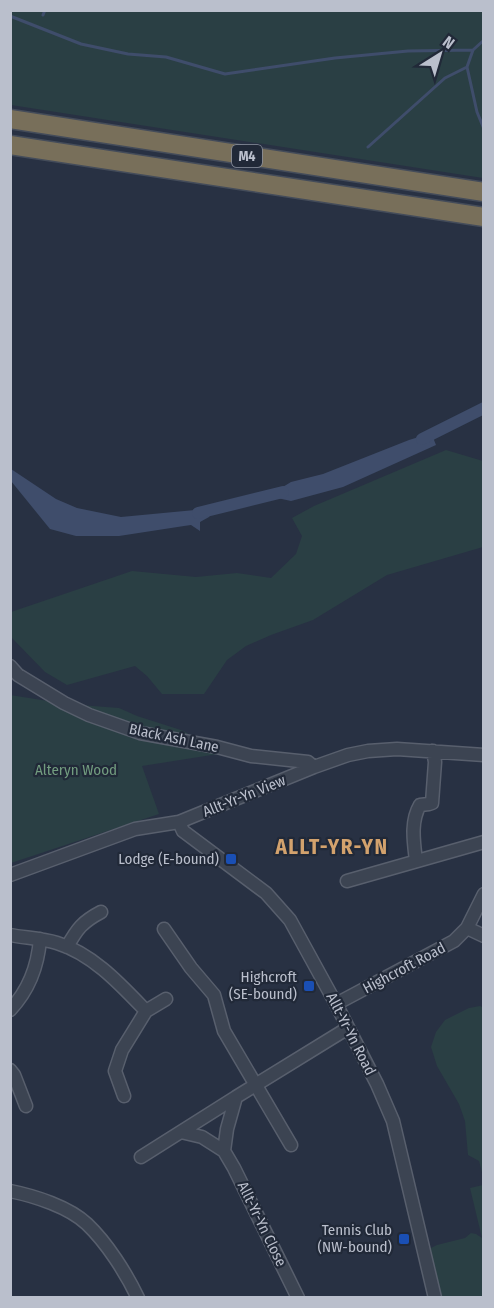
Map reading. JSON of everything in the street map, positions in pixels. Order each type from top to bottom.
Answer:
[{"type":"highway","name":"M4","points":[[10,119],[483,192]]},
{"type":"highway","name":"M4","points":[[10,145],[483,217]]},
{"type":"street","name":"Black Ash Lane","points":[[10,666],[18,675],[64,703],[89,715],[140,733],[217,747],[251,756],[308,762],[315,767]]},
{"type":"street","name":"Allt-Yr-Yn View","points":[[10,875],[135,829],[179,822],[348,755],[398,748],[483,755]]},
{"type":"street","points":[[416,861],[414,822],[420,805],[432,802],[435,762],[433,751]]},
{"type":"street","name":"Allt-Yr-Yn Road","points":[[179,822],[183,831],[266,892],[290,920],[336,1004],[393,1121],[435,1298]]},
{"type":"street","points":[[347,881],[483,842]]},
{"type":"street","name":"Highcroft Road","points":[[336,1004],[454,941],[467,928],[483,894]]},
{"type":"street","points":[[67,947],[80,925],[101,912]]},
{"type":"street","points":[[467,928],[483,936]]},
{"type":"street","points":[[164,930],[214,995],[224,1031],[291,1145]]},
{"type":"street","points":[[10,935],[40,939],[75,951],[111,976],[146,1011]]},
{"type":"street","points":[[10,1010],[21,999],[28,985],[39,955],[40,939]]},
{"type":"street","points":[[123,1096],[115,1071],[122,1050],[146,1011],[166,999]]},
{"type":"street","points":[[141,1157],[348,1028]]},
{"type":"street","points":[[10,1070],[26,1106]]},
{"type":"street","points":[[182,1132],[202,1137],[224,1151],[227,1129],[236,1097]]},
{"type":"street","name":"Allt-Yr-Yn Close","points":[[224,1151],[298,1298]]},
{"type":"street","points":[[10,1191],[45,1201],[68,1211],[87,1224],[127,1277],[138,1298]]},
{"type":"green space","points":[[10,11],[483,11],[483,178],[11,105]]},
{"type":"green space","points":[[446,450],[483,461],[483,547],[387,575],[313,620],[246,646],[227,660],[204,694],[162,694],[135,666],[67,685],[45,672],[11,637],[11,612],[132,571],[196,577],[237,573],[271,578],[296,554],[302,536],[292,518],[314,506]]},
{"type":"green space","name":"Alteryn Wood","points":[[10,695],[67,704],[119,708],[184,731],[218,754],[142,766],[159,814],[11,863]]},
{"type":"green space","points":[[480,1006],[484,1008],[483,1176],[479,1161],[468,1155],[465,1121],[459,1104],[437,1066],[431,1047],[436,1032],[445,1020],[469,1008]]},
{"type":"green space","points":[[483,1185],[483,1297],[435,1297],[425,1251],[437,1245],[465,1238],[471,1233],[482,1238],[470,1188]]},
{"type":"water","points":[[435,432],[436,445],[343,487],[291,501],[268,496],[291,482],[323,474]]},
{"type":"water","points":[[11,469],[56,499],[77,508],[121,517],[213,510],[209,517],[200,522],[200,531],[191,525],[119,536],[76,536],[50,529],[11,481]]},
{"type":"waterway","points":[[43,15],[45,10]]},
{"type":"waterway","points":[[10,16],[81,44],[128,54],[166,57],[225,74],[335,58],[408,51],[473,50],[484,40]]},
{"type":"waterway","points":[[473,50],[467,67],[477,112],[484,129]]},
{"type":"waterway","points":[[368,147],[445,78],[467,67]]},
{"type":"waterway","points":[[422,439],[484,408]]},
{"type":"waterway","points":[[198,513],[283,492]]},
{"type":"place","name":"Lodge (E-bound)","points":[[231,859]]},
{"type":"place","name":"Highcroft (SE-bound)","points":[[309,986]]},
{"type":"place","name":"Tennis Club (NW-bound)","points":[[404,1239]]},
{"type":"district","name":"ALLT-YR-YN","points":[[332,847]]}]
